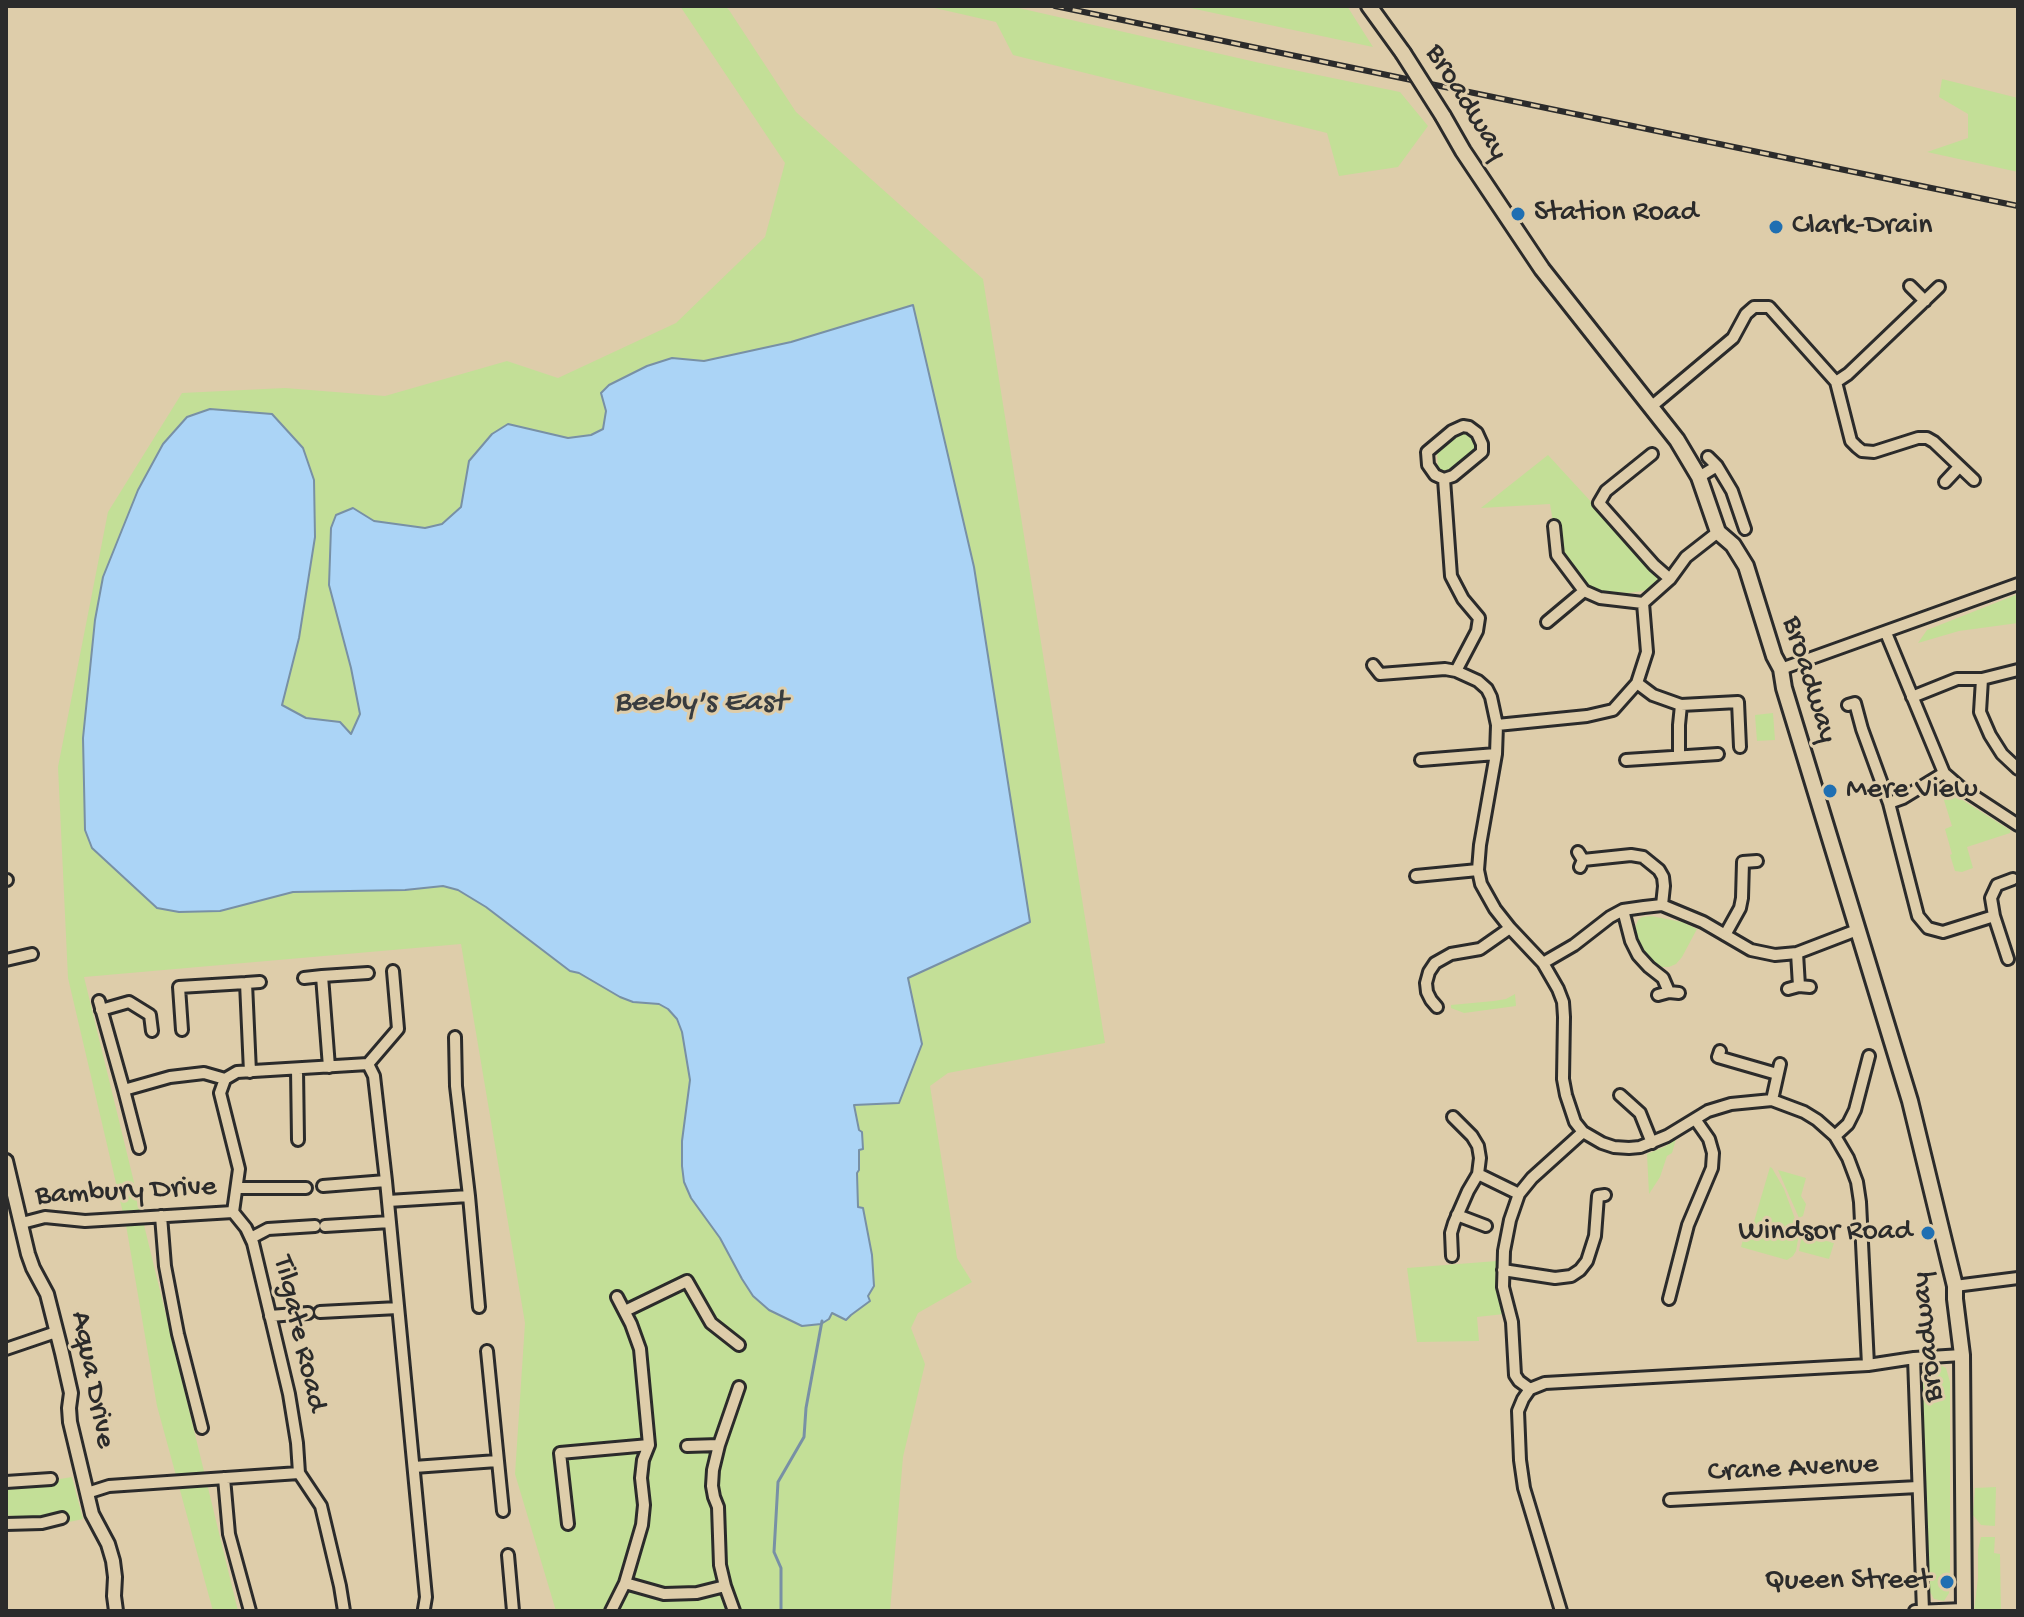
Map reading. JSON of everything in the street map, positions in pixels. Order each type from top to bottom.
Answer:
[{"type":"main road","name":"Broadway","points":[[1369,6],[1403,53],[1463,151],[1542,269],[1677,440],[1699,477],[1718,532],[1733,545],[1746,566],[1774,656],[1781,669],[1784,688],[1910,1101],[1955,1286],[1962,1355],[1964,1610]]},
{"type":"street","points":[[1910,286],[1925,301]]},
{"type":"street","points":[[1836,382],[1939,287]]},
{"type":"street","points":[[1652,406],[1733,338],[1746,314],[1754,307],[1769,307],[1836,382],[1851,441],[1857,447],[1862,451],[1874,452],[1927,438],[1974,480]]},
{"type":"street","points":[[1469,427],[1477,433],[1482,452],[1453,476],[1444,479],[1435,475],[1428,465],[1427,452],[1452,431],[1469,427]]},
{"type":"street","points":[[1652,454],[1606,491],[1599,503],[1670,579]]},
{"type":"street","points":[[1708,457],[1732,491],[1745,529]]},
{"type":"street","points":[[1699,477],[1717,466]]},
{"type":"street","points":[[1945,482],[1959,467]]},
{"type":"street","points":[[1444,479],[1451,576],[1463,599],[1479,618],[1477,631],[1456,671]]},
{"type":"street","points":[[1554,526],[1557,555],[1584,591],[1600,598],[1643,603],[1670,579],[1686,557],[1718,532]]},
{"type":"street","points":[[1781,669],[2018,584]]},
{"type":"street","points":[[1547,622],[1584,591]]},
{"type":"street","points":[[1497,725],[1587,716],[1613,710],[1637,683],[1647,652],[1643,603]]},
{"type":"street","points":[[1886,633],[1944,773],[2018,825]]},
{"type":"street","points":[[1373,665],[1380,674],[1445,669],[1456,671],[1478,681],[1491,697],[1497,725],[1496,754],[1478,870],[1481,884],[1495,909],[1543,963],[1558,989],[1563,1002],[1563,1079],[1575,1122],[1583,1132],[1602,1143],[1629,1148],[1652,1143],[1708,1111],[1731,1104],[1772,1100],[1804,1112],[1835,1136],[1848,1158],[1860,1202],[1868,1365]]},
{"type":"street","points":[[1912,697],[1957,679],[1982,679],[2018,670]]},
{"type":"street","points":[[1982,679],[1980,712],[2002,754],[2018,769]]},
{"type":"street","points":[[1637,683],[1653,695],[1681,705],[1738,702],[1740,747]]},
{"type":"street","points":[[1855,702],[1889,803],[1918,916],[1928,928],[1943,932],[1994,916]]},
{"type":"street","points":[[1679,756],[1681,705]]},
{"type":"street","points":[[1421,760],[1496,754]]},
{"type":"street","points":[[1626,760],[1718,754]]},
{"type":"street","points":[[1889,803],[1944,773]]},
{"type":"street","points":[[1580,860],[1631,855],[1643,857],[1663,877],[1662,905]]},
{"type":"street","points":[[1725,935],[1742,898],[1743,862],[1757,861]]},
{"type":"street","points":[[1416,876],[1478,870]]},
{"type":"street","points":[[2008,959],[1991,898],[1997,885],[2013,879]]},
{"type":"street","points":[[1543,963],[1623,910],[1662,905],[1691,916],[1751,950],[1775,955],[1797,953],[1857,930]]},
{"type":"street","points":[[1623,910],[1638,955],[1663,978],[1669,993]]},
{"type":"street","points":[[1437,1007],[1427,992],[1426,983],[1435,963],[1451,954],[1480,949],[1510,928]]},
{"type":"street","points":[[1797,953],[1799,987]]},
{"type":"street","points":[[6,960],[32,954]]},
{"type":"street","points":[[233,1212],[239,1169],[220,1093],[225,1079],[237,1072],[368,1064],[398,1029],[393,971]]},
{"type":"street","points":[[304,978],[368,973]]},
{"type":"street","points":[[322,976],[329,1067]]},
{"type":"street","points":[[182,1030],[179,987],[260,982]]},
{"type":"street","points":[[246,983],[250,1072]]},
{"type":"street","points":[[139,1148],[100,1005],[129,1002],[150,1015],[152,1031]]},
{"type":"street","points":[[455,1037],[456,1086],[479,1307]]},
{"type":"street","points":[[1720,1051],[1718,1057],[1779,1069],[1772,1100]]},
{"type":"street","points":[[1835,1136],[1848,1124],[1855,1110],[1868,1075],[1869,1056]]},
{"type":"street","points":[[368,1064],[374,1076],[386,1181],[426,1597],[424,1610]]},
{"type":"street","points":[[297,1069],[298,1140]]},
{"type":"street","points":[[124,1090],[170,1077],[204,1073],[225,1079]]},
{"type":"street","points":[[1625,1097],[1640,1113],[1652,1143]]},
{"type":"street","points":[[1452,1256],[1451,1233],[1478,1174],[1480,1158],[1472,1136],[1453,1117]]},
{"type":"street","points":[[1669,1299],[1688,1225],[1712,1168],[1713,1153],[1709,1139],[1695,1119]]},
{"type":"street","points":[[1530,1389],[1515,1375],[1512,1322],[1503,1287],[1504,1251],[1510,1220],[1519,1194],[1538,1171],[1583,1132]]},
{"type":"street","name":"Aqua Drive","points":[[6,1161],[28,1254],[47,1294],[70,1388],[70,1422],[94,1520],[108,1544],[113,1561],[116,1611]]},
{"type":"street","points":[[1478,1174],[1519,1194]]},
{"type":"street","points":[[323,1186],[386,1181]]},
{"type":"street","points":[[237,1188],[306,1188]]},
{"type":"street","points":[[388,1201],[469,1196]]},
{"type":"street","points":[[1503,1270],[1555,1278],[1571,1276],[1580,1270],[1587,1261],[1595,1236],[1597,1196]]},
{"type":"street","name":"Bambury Drive","points":[[22,1223],[45,1217],[85,1221],[233,1212]]},
{"type":"street","name":"Tilgate Road","points":[[233,1212],[251,1238],[291,1405],[299,1473]]},
{"type":"street","points":[[1457,1215],[1486,1226]]},
{"type":"street","points":[[161,1216],[165,1266],[175,1320],[202,1428]]},
{"type":"street","points":[[251,1238],[268,1229],[390,1222]]},
{"type":"street","points":[[1955,1286],[2018,1278]]},
{"type":"street","points":[[625,1311],[687,1281],[711,1323],[739,1345]]},
{"type":"street","points":[[611,1611],[625,1583],[642,1525],[644,1505],[641,1478],[649,1445],[640,1349],[617,1297]]},
{"type":"street","points":[[270,1316],[398,1308]]},
{"type":"street","points":[[6,1349],[56,1332]]},
{"type":"street","points":[[487,1351],[503,1511]]},
{"type":"street","points":[[1561,1611],[1524,1488],[1520,1460],[1518,1411],[1530,1389],[1545,1383],[1868,1365],[1962,1355]]},
{"type":"street","points":[[1914,1358],[1923,1611]]},
{"type":"street","points":[[734,1611],[720,1565],[718,1507],[712,1486],[719,1445],[739,1387]]},
{"type":"street","points":[[568,1524],[560,1453],[649,1445]]},
{"type":"street","points":[[687,1446],[719,1445]]},
{"type":"street","points":[[414,1467],[497,1461]]},
{"type":"street","points":[[87,1493],[109,1486],[299,1473],[321,1506],[344,1611]]},
{"type":"street","points":[[224,1478],[229,1534],[250,1611]]},
{"type":"street","points":[[6,1482],[51,1479]]},
{"type":"street","name":"Crane Avenue","points":[[1670,1500],[1918,1487]]},
{"type":"street","points":[[6,1524],[42,1523],[62,1518]]},
{"type":"street","points":[[508,1555],[513,1611]]},
{"type":"street","points":[[625,1583],[664,1594],[697,1593],[725,1586]]},
{"type":"street","points":[[1915,1611],[1964,1610]]},
{"type":"green space","points":[[680,6],[725,6],[796,112],[983,279],[1105,1043],[948,1073],[930,1086],[957,1258],[972,1282],[918,1313],[911,1328],[925,1364],[903,1457],[890,1611],[556,1611],[515,1474],[525,1323],[461,944],[84,977],[141,1211],[123,1213],[68,978],[58,767],[108,512],[182,393],[285,388],[385,396],[507,361],[558,378],[676,323],[765,237],[785,163]]},
{"type":"green space","points":[[926,6],[1010,6],[1400,92],[1428,126],[1398,167],[1339,176],[1327,133],[1013,55],[996,22]]},
{"type":"green space","points":[[1181,6],[1347,6],[1373,47]]},
{"type":"green space","points":[[1942,79],[2018,98],[2018,172],[1927,152],[1968,138],[1968,114],[1939,97]]},
{"type":"green space","points":[[1464,433],[1471,435],[1476,448],[1446,472],[1438,468],[1437,453]]},
{"type":"green space","points":[[1548,455],[1663,580],[1650,590],[1628,593],[1587,586],[1561,547],[1560,522],[1553,522],[1550,504],[1481,508]]},
{"type":"green space","points":[[2018,594],[2018,623],[1959,631],[1918,643],[1927,630]]},
{"type":"green space","points":[[1773,713],[1775,740],[1757,741],[1755,715]]},
{"type":"green space","points":[[1953,794],[2010,830],[2010,833],[1967,847],[1973,868],[1962,872],[1955,871],[1945,829],[1952,826],[1943,797]]},
{"type":"green space","points":[[1651,916],[1682,922],[1697,929],[1676,964],[1662,967],[1650,959],[1636,936],[1634,930],[1638,920]]},
{"type":"green space","points":[[1515,994],[1516,1006],[1464,1013],[1451,1008],[1451,1005],[1506,999]]},
{"type":"green space","points":[[1676,1139],[1672,1153],[1667,1156],[1660,1177],[1649,1194],[1647,1154]]},
{"type":"green space","points":[[1770,1167],[1784,1189],[1799,1234],[1796,1251],[1787,1260],[1741,1247],[1746,1228],[1753,1225]]},
{"type":"green space","points":[[1778,1170],[1806,1178],[1801,1196],[1806,1204],[1803,1216],[1799,1218]]},
{"type":"green space","points":[[126,1225],[144,1225],[238,1611],[213,1611],[157,1406]]},
{"type":"green space","points":[[1802,1234],[1834,1243],[1829,1259],[1799,1251]]},
{"type":"green space","points":[[1497,1261],[1496,1278],[1504,1314],[1477,1317],[1479,1341],[1417,1342],[1407,1268]]},
{"type":"green space","points":[[1938,1364],[1946,1368],[1950,1382],[1950,1568],[1949,1593],[1944,1601],[1934,1599],[1929,1590],[1920,1381],[1927,1368]]},
{"type":"green space","points":[[72,1477],[83,1519],[69,1522],[66,1512],[41,1520],[6,1515],[6,1488]]},
{"type":"green space","points":[[1996,1487],[1995,1526],[1981,1525],[1973,1515],[1975,1488]]},
{"type":"green space","points":[[1981,1537],[1995,1537],[1994,1553],[2000,1554],[2001,1611],[1974,1611]]},
{"type":"water","name":"Beeby's East","points":[[913,305],[974,567],[1030,922],[908,978],[922,1044],[899,1103],[854,1105],[862,1132],[863,1149],[859,1150],[857,1173],[858,1207],[863,1208],[872,1255],[874,1286],[868,1296],[870,1301],[846,1320],[832,1313],[821,1324],[802,1326],[769,1310],[753,1296],[684,1182],[682,1141],[690,1080],[682,1032],[677,1019],[668,1009],[659,1004],[633,1002],[620,997],[570,971],[486,907],[458,890],[443,886],[405,890],[293,892],[220,911],[179,912],[157,908],[92,848],[85,830],[83,738],[95,620],[103,577],[138,490],[163,444],[187,417],[210,409],[272,414],[303,448],[314,480],[315,537],[299,638],[282,705],[306,718],[340,722],[351,734],[360,714],[329,585],[331,528],[336,515],[353,508],[374,521],[425,528],[442,524],[461,507],[469,461],[492,434],[508,424],[568,438],[591,435],[603,429],[606,411],[601,393],[609,385],[647,366],[672,358],[704,361],[791,342]]},
{"type":"waterway","points":[[781,1611],[781,1568],[774,1552],[778,1482],[804,1437],[806,1408],[822,1321]]},
{"type":"railway","points":[[1055,6],[2018,206]]},
{"type":"place","name":"Station Road","points":[[1518,214]]},
{"type":"place","name":"Clark-Drain","points":[[1776,227]]},
{"type":"place","name":"Mere View","points":[[1830,791]]},
{"type":"place","name":"Windsor Road","points":[[1928,1233]]},
{"type":"place","name":"Queen Street","points":[[1947,1582]]}]
